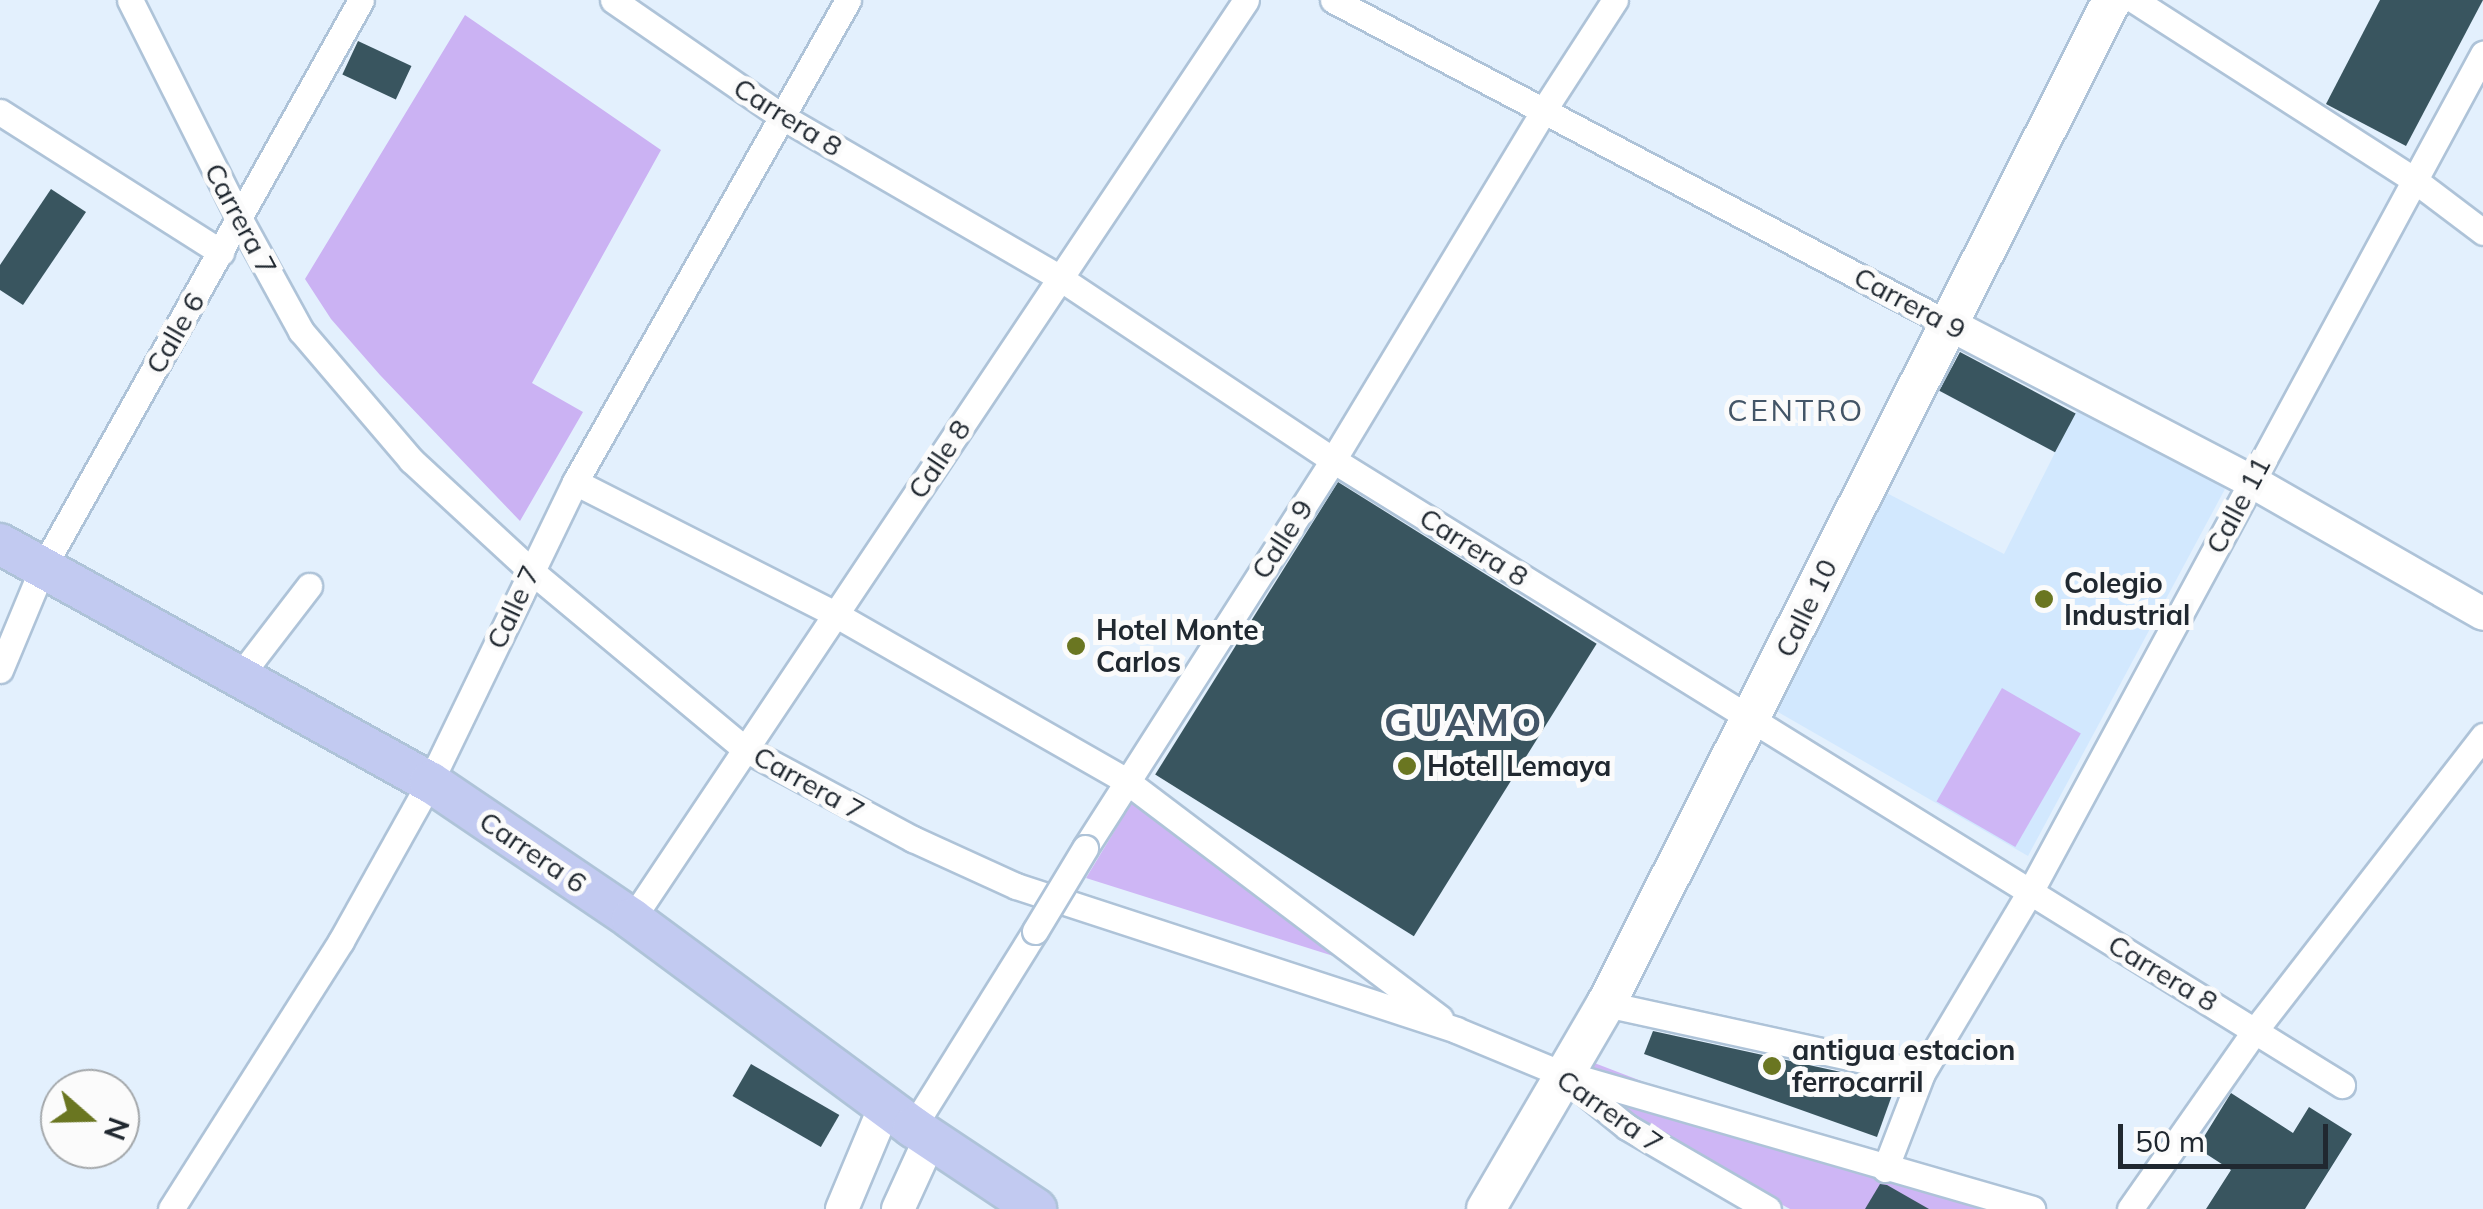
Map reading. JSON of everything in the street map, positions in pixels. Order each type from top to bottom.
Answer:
[{"type":"main road","name":"Calle 10","points":[[1486,1209],[1606,1004],[2112,0]]},
{"type":"main road","name":"Carrera 6","points":[[0,544],[430,782],[632,919],[909,1124],[1036,1209]]},
{"type":"street","name":"Carrera 7","points":[[130,0],[238,216],[302,331],[411,460],[530,570],[745,749],[913,840],[1016,886],[1456,1030],[1562,1074],[1627,1127],[1768,1209]]},
{"type":"street","name":"Calle 6","points":[[0,670],[42,569],[361,0]]},
{"type":"street","name":"Carrera 8","points":[[613,0],[781,116],[1060,278],[1333,460],[2256,1028],[2342,1086]]},
{"type":"street","name":"Calle 7","points":[[172,1209],[341,941],[430,782],[575,482],[848,0]]},
{"type":"street","name":"Calle 8","points":[[632,919],[1246,0]]},
{"type":"street","name":"Carrera 9","points":[[1333,0],[2251,481],[2483,614]]},
{"type":"street","name":"Calle 9","points":[[842,1209],[909,1124],[1035,931],[1125,780],[1333,460],[1545,108],[1615,0]]},
{"type":"street","points":[[2134,0],[2417,182],[2483,232]]},
{"type":"street","name":"Calle 11","points":[[1884,1169],[1922,1073],[2030,892],[2483,54]]},
{"type":"street","points":[[0,112],[221,252]]},
{"type":"street","points":[[575,482],[835,614],[1125,780],[1456,1030]]},
{"type":"street","points":[[239,677],[309,586]]},
{"type":"street","points":[[2130,1209],[2256,1028],[2483,736]]},
{"type":"street","points":[[1606,1004],[1922,1073]]},
{"type":"street","points":[[1562,1074],[1644,1094],[1884,1169],[2032,1209]]},
{"type":"street","name":"Calle 9","points":[[898,1209],[909,1124]]},
{"type":"shaded area","points":[[465,15],[661,150],[532,383],[583,412],[520,521],[380,375],[331,319],[305,279]]},
{"type":"shaded area","points":[[2080,403],[2225,489],[2028,856],[1773,709],[1881,490],[2004,554]]},
{"type":"shaded area","points":[[2002,688],[2081,733],[2015,847],[1936,801]]},
{"type":"shaded area","points":[[1132,802],[1381,971],[1086,878]]},
{"type":"shaded area","points":[[1584,1059],[1886,1175],[2038,1209],[1790,1209],[1571,1090]]},
{"type":"building","points":[[2380,0],[2483,0],[2406,146],[2326,104]]},
{"type":"building","points":[[358,41],[411,66],[396,99],[342,75]]},
{"type":"building","points":[[51,189],[86,212],[23,305],[0,290],[0,265]]},
{"type":"building","points":[[1960,352],[2076,414],[2055,452],[1939,391]]},
{"type":"building","points":[[1338,482],[1597,644],[1414,936],[1155,775]]},
{"type":"building","name":"antigua estacion ferrocarril","points":[[1653,1031],[1896,1084],[1877,1137],[1644,1054]]},
{"type":"building","points":[[751,1064],[839,1115],[821,1147],[732,1096]]},
{"type":"building","points":[[2231,1093],[2293,1133],[2309,1107],[2352,1134],[2305,1209],[2206,1209],[2231,1170],[2197,1148]]},
{"type":"building","points":[[1880,1184],[1887,1185],[1929,1209],[1865,1209]]},
{"type":"place","name":"Colegio Industrial","points":[[2044,599]]},
{"type":"place","name":"Hotel Monte Carlos","points":[[1076,646]]},
{"type":"place","name":"Hotel Lemaya","points":[[1407,766]]},
{"type":"place","name":"antigua estacion ferrocarril","points":[[1772,1066]]},
{"type":"district","name":"CENTRO","points":[[1796,410]]},
{"type":"district","name":"GUAMO","points":[[1464,723]]}]
